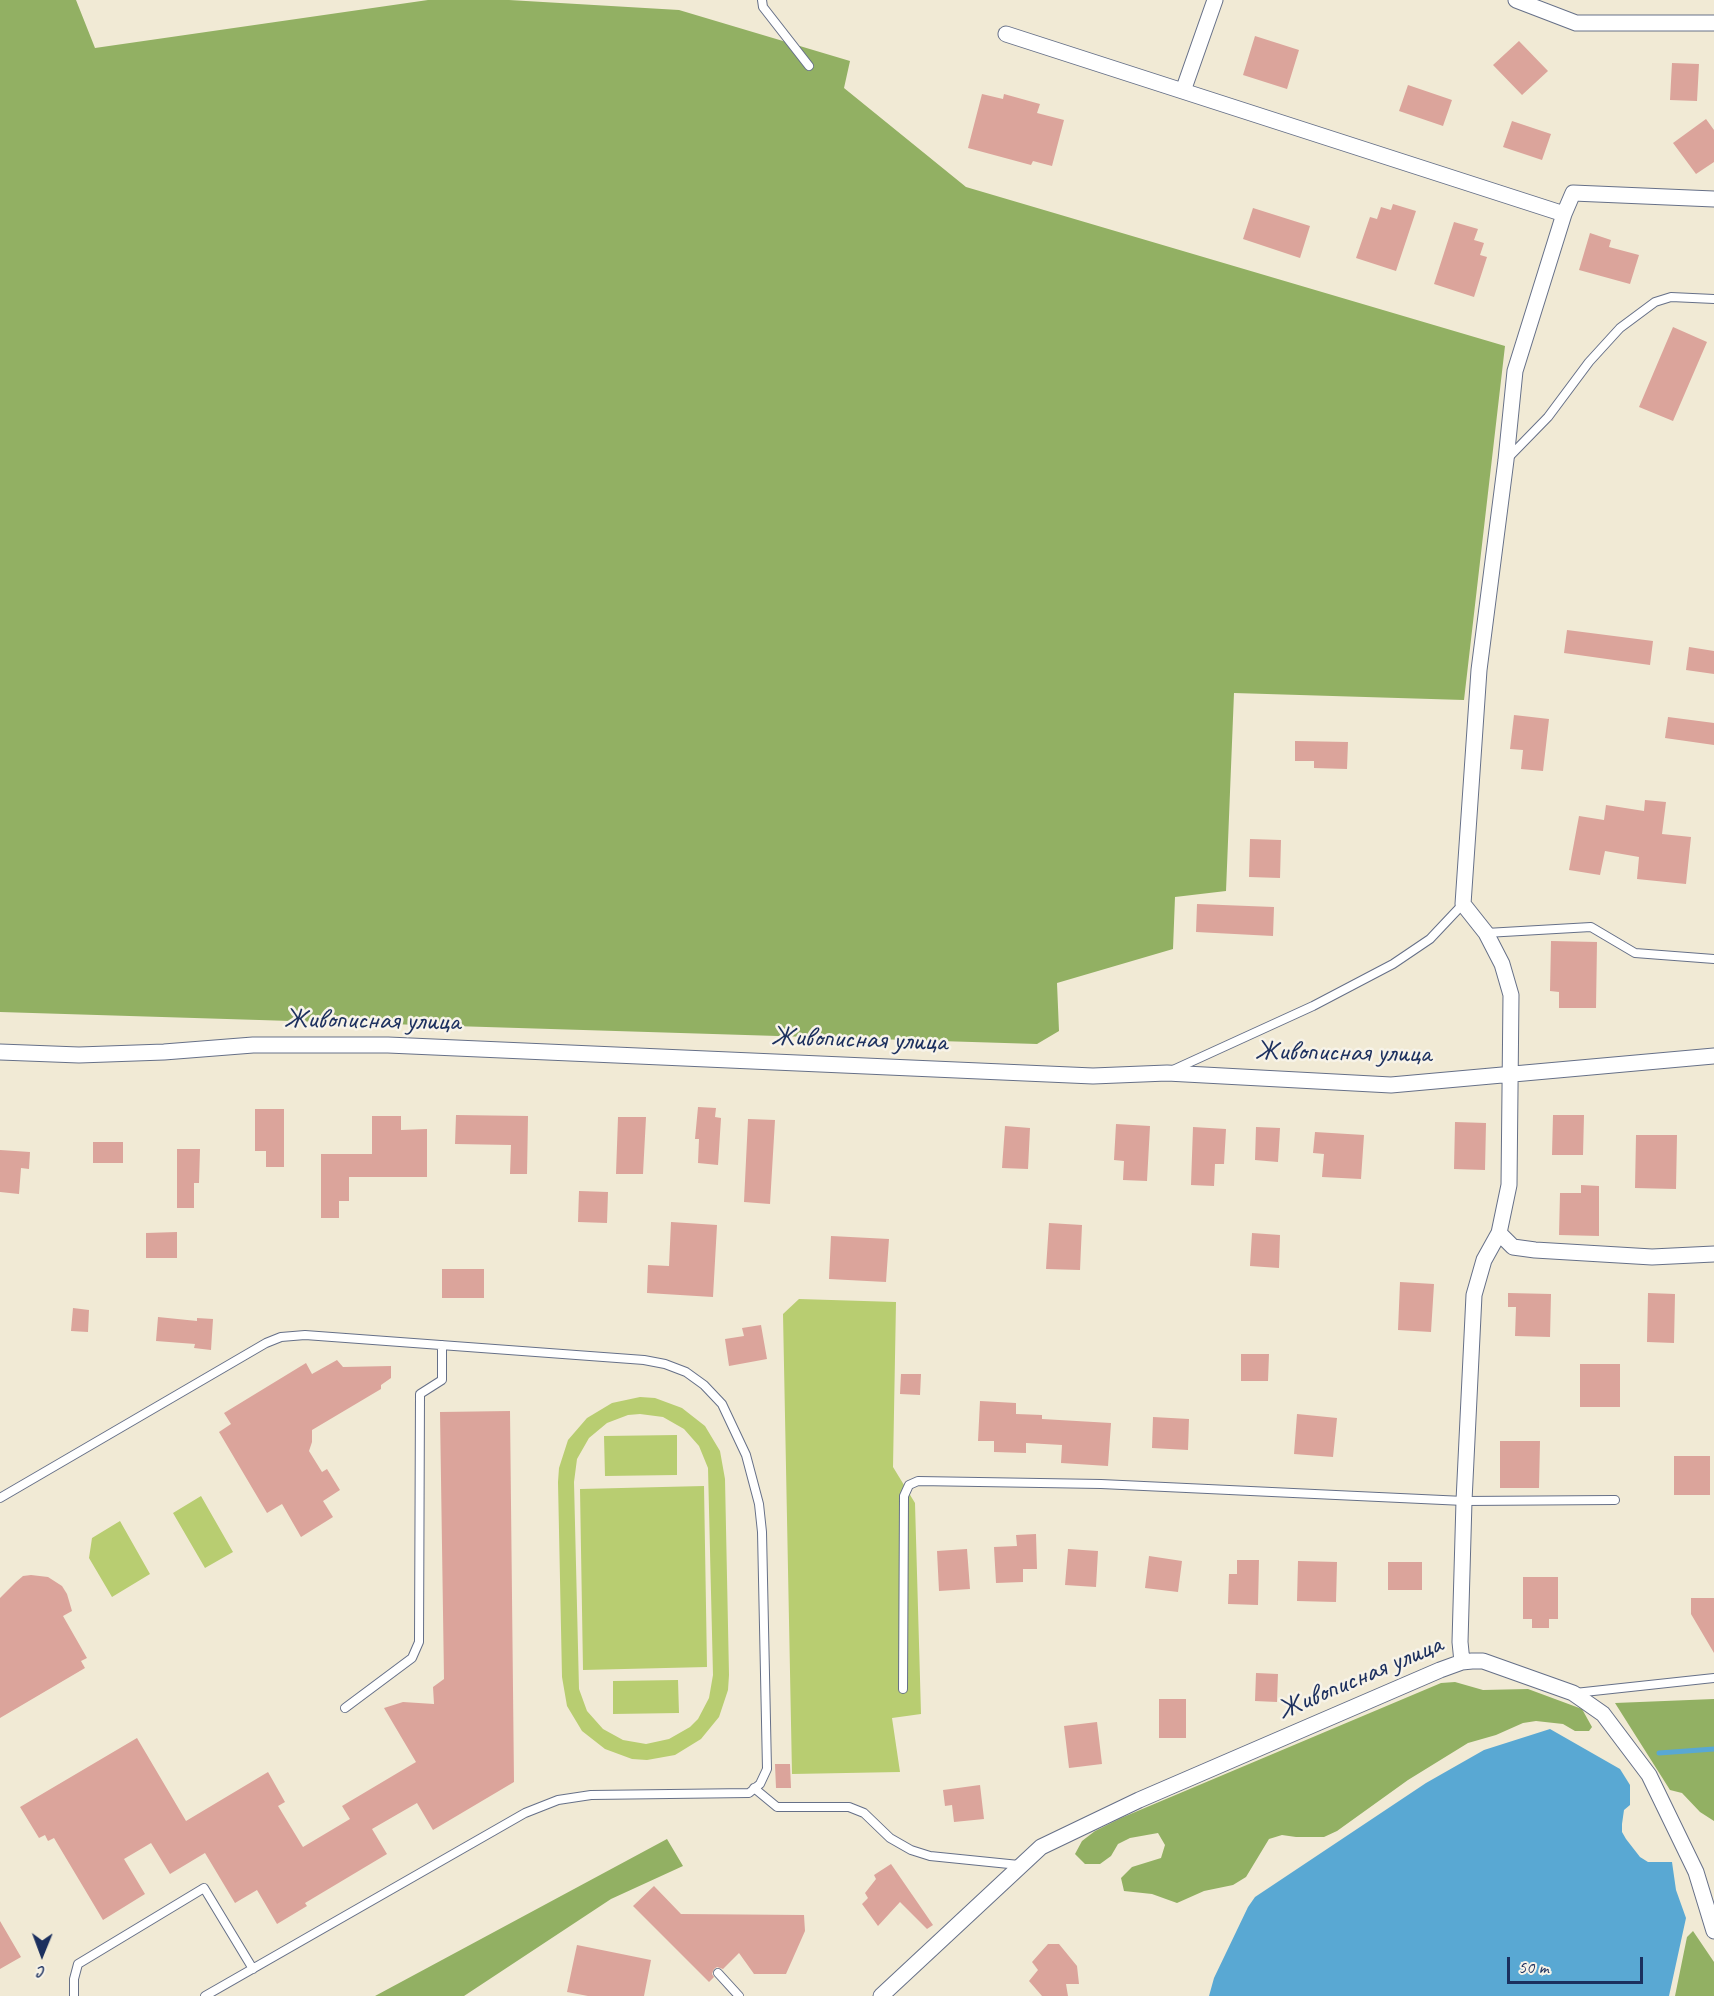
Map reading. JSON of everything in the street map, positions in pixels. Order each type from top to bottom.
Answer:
[{"type":"street","points":[[1183,91],[1215,0]]},
{"type":"street","points":[[1516,0],[1576,24],[1714,23]]},
{"type":"street","points":[[1006,34],[1564,214]]},
{"type":"street","points":[[1462,1662],[1460,1642],[1464,1501],[1474,1295],[1484,1260],[1499,1233],[1509,1185],[1511,995],[1503,964],[1486,933],[1463,904],[1479,670],[1515,371],[1564,214],[1573,194],[1714,198]]},
{"type":"street","name":"Живописная улица","points":[[0,1052],[79,1055],[253,1046],[388,1045],[1093,1076],[1167,1073],[1390,1084],[1714,1056]]},
{"type":"street","points":[[1499,1233],[1512,1247],[1535,1250],[1652,1257],[1714,1254]]},
{"type":"street","name":"Живописная улица","points":[[881,1996],[990,1892],[1041,1847],[1139,1800],[1462,1662],[1484,1662],[1573,1693],[1603,1714],[1644,1766],[1696,1872],[1714,1932]]},
{"type":"lane","points":[[762,0],[763,7],[810,66]]},
{"type":"lane","points":[[1506,460],[1548,417],[1589,362],[1620,328],[1655,302],[1671,297],[1714,299]]},
{"type":"lane","points":[[1167,1073],[1313,1006],[1393,964],[1430,939],[1463,904]]},
{"type":"lane","points":[[1486,933],[1591,927],[1635,953],[1714,959]]},
{"type":"lane","points":[[0,1498],[266,1343],[281,1337],[305,1335],[644,1360],[686,1372],[704,1385],[722,1404],[746,1455],[759,1504],[762,1532],[766,1769],[760,1784],[748,1793],[591,1795],[558,1800],[525,1813],[205,1996]]},
{"type":"lane","points":[[345,1708],[412,1658],[419,1642],[420,1394],[442,1380],[442,1345]]},
{"type":"lane","points":[[903,1689],[903,1496],[909,1485],[918,1481],[1101,1484],[1464,1501],[1615,1500]]},
{"type":"lane","points":[[1573,1693],[1714,1677]]},
{"type":"lane","points":[[754,1788],[777,1807],[849,1807],[864,1813],[891,1838],[911,1850],[930,1856],[1020,1866]]},
{"type":"lane","points":[[74,1996],[74,1979],[78,1964],[204,1888],[253,1969]]},
{"type":"lane","points":[[718,1974],[739,1996]]},
{"type":"green space","points":[[0,0],[76,0],[95,48],[428,0],[509,0],[679,10],[850,61],[844,88],[966,187],[1505,346],[1464,700],[1234,693],[1226,891],[1175,897],[1173,949],[1057,983],[1059,1031],[1037,1044],[0,1012]]},
{"type":"green space","points":[[799,1299],[896,1302],[893,1467],[915,1503],[921,1714],[892,1718],[900,1772],[792,1774],[783,1314]]},
{"type":"green space","points":[[640,1397],[655,1398],[682,1408],[705,1426],[720,1451],[725,1479],[728,1690],[719,1717],[701,1739],[675,1755],[647,1760],[632,1759],[605,1749],[582,1731],[567,1706],[562,1677],[559,1468],[568,1440],[587,1418],[612,1403]],"holes":[[[628,1415],[663,1417],[684,1429],[699,1446],[708,1468],[713,1675],[709,1698],[698,1719],[690,1727],[669,1739],[646,1744],[623,1740],[603,1729],[587,1711],[579,1689],[574,1482],[577,1459],[589,1438],[607,1423]]]},
{"type":"green space","points":[[677,1435],[677,1475],[605,1476],[604,1436]]},
{"type":"green space","points":[[704,1486],[707,1667],[583,1670],[580,1489]]},
{"type":"green space","points":[[201,1496],[233,1552],[205,1568],[173,1513]]},
{"type":"green space","points":[[120,1521],[150,1574],[112,1597],[89,1558],[92,1538]]},
{"type":"green space","points":[[678,1680],[679,1713],[613,1714],[613,1681]]},
{"type":"green space","points":[[1455,1682],[1483,1690],[1528,1689],[1582,1709],[1592,1727],[1589,1731],[1575,1731],[1563,1724],[1536,1721],[1523,1723],[1496,1735],[1468,1743],[1408,1780],[1337,1831],[1324,1837],[1282,1835],[1269,1839],[1246,1877],[1233,1885],[1204,1891],[1177,1903],[1152,1894],[1124,1891],[1121,1878],[1132,1867],[1161,1858],[1165,1845],[1158,1833],[1130,1838],[1118,1844],[1111,1856],[1100,1864],[1085,1864],[1075,1854],[1082,1841],[1095,1831],[1121,1818],[1441,1683]]},
{"type":"green space","points":[[1714,1699],[1714,1821],[1700,1812],[1682,1793],[1670,1790],[1615,1703]]},
{"type":"green space","points":[[667,1839],[683,1866],[611,1899],[464,1996],[375,1996]]},
{"type":"green space","points":[[1693,1931],[1714,1962],[1714,1996],[1675,1996],[1687,1937]]},
{"type":"water","points":[[1550,1729],[1620,1769],[1630,1785],[1630,1805],[1624,1810],[1622,1832],[1640,1857],[1648,1862],[1672,1862],[1676,1890],[1686,1918],[1669,1996],[1209,1996],[1214,1978],[1255,1897],[1426,1783],[1484,1750]]},
{"type":"building","points":[[1255,36],[1299,50],[1287,89],[1243,75]]},
{"type":"building","points":[[1519,41],[1548,71],[1522,95],[1493,65]]},
{"type":"building","points":[[1672,63],[1699,64],[1697,101],[1670,100]]},
{"type":"building","points":[[1408,85],[1452,100],[1443,126],[1399,111]]},
{"type":"building","points":[[982,94],[1003,99],[1004,94],[1040,104],[1037,113],[1064,120],[1052,166],[1033,161],[1031,165],[968,148]]},
{"type":"building","points":[[1706,119],[1714,130],[1714,162],[1696,174],[1673,143]]},
{"type":"building","points":[[1512,121],[1551,134],[1542,160],[1503,147]]},
{"type":"building","points":[[1393,204],[1416,211],[1396,271],[1356,258],[1370,217],[1377,219],[1381,207],[1391,210]]},
{"type":"building","points":[[1253,208],[1310,226],[1300,258],[1243,239]]},
{"type":"building","points":[[1454,222],[1478,229],[1474,240],[1484,243],[1480,255],[1487,257],[1474,297],[1434,284]]},
{"type":"building","points":[[1590,233],[1611,240],[1609,247],[1639,255],[1630,284],[1579,270]]},
{"type":"building","points":[[1673,327],[1707,342],[1673,421],[1639,407]]},
{"type":"building","points":[[1567,630],[1653,641],[1650,665],[1564,653]]},
{"type":"building","points":[[1689,647],[1714,651],[1714,674],[1686,670]]},
{"type":"building","points":[[1514,715],[1549,719],[1543,771],[1521,769],[1523,750],[1510,749]]},
{"type":"building","points":[[1668,717],[1714,723],[1714,745],[1665,738]]},
{"type":"building","points":[[1295,741],[1348,742],[1347,769],[1314,768],[1314,761],[1295,761]]},
{"type":"building","points":[[1645,800],[1666,802],[1662,834],[1691,837],[1686,884],[1637,879],[1639,857],[1605,851],[1600,875],[1569,870],[1579,816],[1604,820],[1606,805],[1644,811]]},
{"type":"building","points":[[1250,839],[1281,840],[1280,878],[1249,877]]},
{"type":"building","points":[[1197,904],[1274,907],[1273,936],[1196,932]]},
{"type":"building","points":[[1551,941],[1597,942],[1596,1008],[1559,1008],[1559,992],[1550,991]]},
{"type":"building","points":[[698,1107],[716,1108],[715,1117],[721,1118],[718,1165],[698,1163],[699,1139],[695,1139]]},
{"type":"building","points":[[255,1109],[284,1109],[284,1167],[266,1167],[266,1151],[255,1151]]},
{"type":"building","points":[[456,1115],[528,1116],[527,1174],[510,1174],[511,1145],[455,1144]]},
{"type":"building","points":[[1553,1115],[1584,1115],[1583,1155],[1552,1155]]},
{"type":"building","points":[[372,1116],[401,1116],[401,1130],[427,1129],[427,1177],[349,1177],[349,1201],[339,1201],[339,1218],[321,1218],[321,1154],[372,1154]]},
{"type":"building","points":[[618,1117],[646,1117],[643,1174],[616,1174]]},
{"type":"building","points":[[748,1119],[775,1120],[770,1204],[744,1202]]},
{"type":"building","points":[[1455,1122],[1486,1123],[1485,1170],[1454,1169]]},
{"type":"building","points":[[1116,1124],[1150,1126],[1147,1181],[1123,1180],[1124,1161],[1114,1160]]},
{"type":"building","points":[[1005,1126],[1030,1128],[1028,1169],[1002,1168]]},
{"type":"building","points":[[1193,1127],[1226,1129],[1224,1164],[1215,1164],[1214,1186],[1191,1185]]},
{"type":"building","points":[[1256,1127],[1280,1128],[1278,1162],[1255,1160]]},
{"type":"building","points":[[1315,1132],[1364,1135],[1361,1179],[1322,1177],[1324,1154],[1313,1153]]},
{"type":"building","points":[[1636,1135],[1677,1135],[1676,1189],[1635,1188]]},
{"type":"building","points":[[93,1142],[123,1142],[123,1163],[93,1163]]},
{"type":"building","points":[[177,1149],[200,1149],[199,1183],[194,1183],[194,1208],[177,1208]]},
{"type":"building","points":[[0,1150],[30,1152],[29,1169],[21,1168],[19,1194],[0,1192]]},
{"type":"building","points":[[1581,1185],[1599,1186],[1599,1236],[1559,1235],[1560,1193],[1581,1193]]},
{"type":"building","points":[[579,1191],[608,1192],[607,1223],[578,1222]]},
{"type":"building","points":[[671,1222],[717,1225],[713,1297],[647,1293],[648,1265],[669,1266]]},
{"type":"building","points":[[1049,1223],[1082,1225],[1080,1270],[1046,1269]]},
{"type":"building","points":[[177,1232],[177,1258],[146,1258],[146,1233]]},
{"type":"building","points":[[1252,1233],[1280,1235],[1279,1268],[1250,1266]]},
{"type":"building","points":[[831,1236],[889,1239],[886,1282],[829,1279]]},
{"type":"building","points":[[442,1269],[484,1269],[484,1298],[442,1298]]},
{"type":"building","points":[[1400,1282],[1434,1284],[1431,1332],[1398,1330]]},
{"type":"building","points":[[1508,1293],[1551,1294],[1550,1337],[1515,1336],[1516,1307],[1508,1307]]},
{"type":"building","points":[[1648,1293],[1675,1294],[1674,1343],[1647,1342]]},
{"type":"building","points":[[73,1308],[89,1310],[88,1332],[71,1331]]},
{"type":"building","points":[[158,1317],[197,1321],[197,1318],[213,1319],[211,1350],[194,1348],[195,1344],[156,1341]]},
{"type":"building","points":[[761,1325],[767,1359],[729,1366],[725,1339],[744,1336],[742,1328]]},
{"type":"building","points":[[1241,1354],[1269,1354],[1268,1381],[1241,1381]]},
{"type":"building","points":[[337,1360],[343,1367],[391,1366],[391,1378],[381,1385],[381,1389],[312,1430],[309,1451],[322,1472],[327,1469],[340,1490],[323,1501],[333,1517],[301,1537],[282,1504],[267,1513],[219,1432],[231,1424],[224,1413],[306,1363],[312,1374]]},
{"type":"building","points":[[1580,1364],[1620,1364],[1620,1407],[1580,1407]]},
{"type":"building","points":[[901,1374],[921,1374],[920,1395],[900,1394]]},
{"type":"building","points":[[980,1401],[1016,1403],[1016,1414],[1042,1415],[1042,1419],[1111,1423],[1108,1466],[1061,1463],[1062,1445],[1026,1443],[1026,1453],[994,1452],[994,1441],[978,1441]]},
{"type":"building","points":[[510,1411],[514,1782],[433,1830],[417,1803],[372,1829],[387,1854],[305,1903],[307,1906],[277,1924],[257,1890],[235,1903],[205,1853],[170,1874],[151,1843],[124,1859],[145,1894],[103,1920],[54,1838],[48,1841],[45,1835],[39,1838],[20,1807],[137,1738],[186,1821],[268,1772],[285,1802],[278,1806],[303,1847],[350,1819],[342,1806],[416,1762],[384,1708],[403,1702],[434,1704],[433,1687],[444,1679],[440,1412]]},
{"type":"building","points":[[1297,1414],[1337,1418],[1333,1457],[1294,1454]]},
{"type":"building","points":[[1153,1417],[1189,1419],[1188,1450],[1152,1448]]},
{"type":"building","points":[[1500,1441],[1540,1441],[1539,1488],[1500,1488]]},
{"type":"building","points":[[1674,1456],[1710,1456],[1710,1495],[1674,1495]]},
{"type":"building","points":[[1036,1534],[1037,1569],[1023,1569],[1023,1582],[996,1583],[994,1547],[1017,1546],[1016,1535]]},
{"type":"building","points":[[967,1549],[970,1589],[939,1591],[937,1551]]},
{"type":"building","points":[[1068,1549],[1098,1551],[1096,1587],[1065,1585]]},
{"type":"building","points":[[1149,1556],[1182,1561],[1178,1592],[1145,1588]]},
{"type":"building","points":[[1237,1560],[1259,1560],[1258,1605],[1228,1604],[1229,1574],[1237,1574]]},
{"type":"building","points":[[1298,1561],[1337,1562],[1336,1602],[1297,1601]]},
{"type":"building","points":[[1388,1562],[1422,1562],[1422,1590],[1388,1590]]},
{"type":"building","points":[[23,1576],[48,1577],[62,1586],[67,1594],[72,1611],[63,1616],[87,1658],[81,1661],[85,1668],[0,1718],[0,1598]]},
{"type":"building","points":[[1523,1577],[1558,1577],[1558,1619],[1549,1619],[1549,1628],[1532,1628],[1532,1619],[1523,1619]]},
{"type":"building","points":[[1691,1598],[1714,1598],[1714,1653],[1691,1614]]},
{"type":"building","points":[[1256,1673],[1278,1674],[1277,1702],[1255,1701]]},
{"type":"building","points":[[1159,1699],[1186,1699],[1186,1738],[1159,1738]]},
{"type":"building","points":[[1097,1722],[1102,1764],[1069,1768],[1064,1726]]},
{"type":"building","points":[[775,1764],[790,1764],[791,1788],[776,1788]]},
{"type":"building","points":[[980,1785],[984,1819],[954,1822],[952,1805],[945,1806],[943,1790]]},
{"type":"building","points":[[891,1864],[933,1925],[927,1929],[900,1902],[878,1926],[862,1904],[868,1898],[865,1893],[876,1879],[874,1875]]},
{"type":"building","points":[[654,1886],[681,1914],[804,1915],[805,1931],[786,1974],[754,1974],[739,1953],[723,1969],[717,1967],[714,1969],[712,1974],[714,1977],[709,1982],[633,1906]]},
{"type":"building","points":[[0,1921],[21,1957],[0,1969]]},
{"type":"building","points":[[1048,1944],[1059,1944],[1077,1966],[1079,1984],[1066,1984],[1068,1996],[1042,1996],[1029,1981],[1038,1970],[1032,1962]]},
{"type":"building","points":[[577,1945],[651,1960],[644,1996],[588,1996],[567,1992]]},
{"type":"waterway","points":[[1659,1753],[1714,1749]]}]
